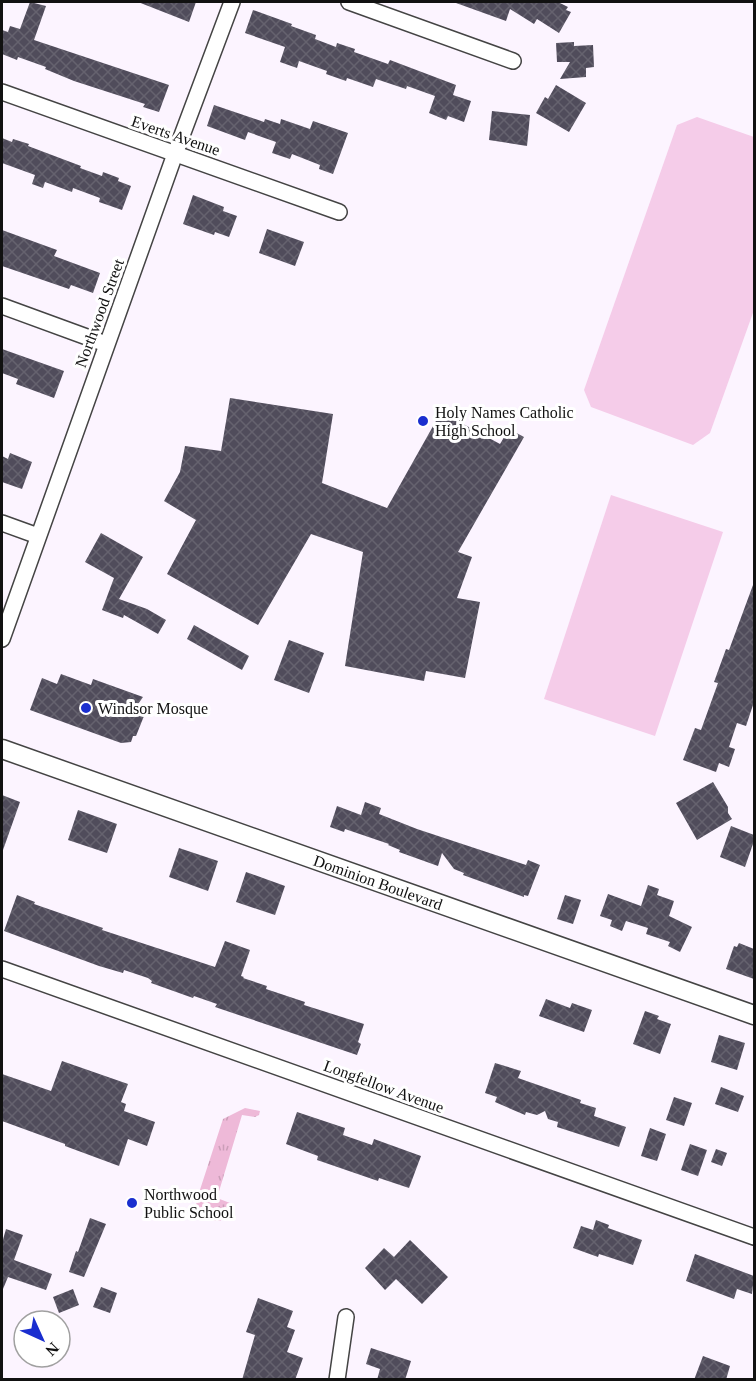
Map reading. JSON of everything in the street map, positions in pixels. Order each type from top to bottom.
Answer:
[{"type":"street","name":"Northwood Street","points":[[2,639],[106,344],[232,2]]},
{"type":"street","points":[[349,2],[513,61]]},
{"type":"street","name":"Everts Avenue","points":[[2,92],[339,212]]},
{"type":"street","points":[[2,306],[106,344]]},
{"type":"street","points":[[2,523],[38,536]]},
{"type":"street","name":"Dominion Boulevard","points":[[2,749],[754,1015]]},
{"type":"street","name":"Longfellow Avenue","points":[[2,969],[754,1237]]},
{"type":"street","points":[[337,1380],[346,1317]]},
{"type":"green space","points":[[245,1108],[260,1111],[255,1117],[242,1115],[217,1198],[230,1203],[230,1208],[220,1221],[206,1220],[199,1215],[196,1202],[223,1119]]},
{"type":"shaded area","points":[[697,117],[754,137],[754,310],[710,433],[693,445],[591,407],[584,390],[677,125]]},
{"type":"shaded area","points":[[611,495],[723,532],[655,736],[544,699]]},
{"type":"building","points":[[30,2],[46,6],[34,40],[169,85],[159,112],[143,107],[145,104],[74,81],[45,69],[46,67],[2,54],[2,30],[8,32],[10,26],[20,29]]},
{"type":"building","points":[[138,2],[196,2],[189,22]]},
{"type":"building","points":[[456,2],[558,2],[568,7],[566,10],[571,12],[559,33],[537,19],[534,24],[510,9],[506,21]]},
{"type":"building","points":[[253,10],[292,24],[291,26],[316,35],[315,39],[336,47],[337,43],[355,49],[354,52],[388,64],[390,60],[456,85],[453,95],[471,101],[464,122],[448,116],[446,120],[429,113],[435,96],[407,86],[406,89],[376,79],[373,87],[326,74],[327,71],[299,61],[297,68],[280,62],[285,47],[245,33]]},
{"type":"building","points":[[574,42],[574,46],[593,45],[594,67],[586,68],[586,77],[560,79],[570,62],[557,62],[556,43]]},
{"type":"building","points":[[556,85],[586,103],[569,132],[536,113],[545,97],[548,99]]},
{"type":"building","points":[[214,105],[264,122],[265,119],[280,124],[281,119],[310,129],[313,121],[348,133],[333,174],[319,169],[320,165],[292,154],[290,159],[272,153],[276,142],[248,132],[245,140],[207,126]]},
{"type":"building","points":[[492,111],[530,115],[527,146],[489,140]]},
{"type":"building","points":[[2,138],[29,144],[28,146],[102,176],[103,172],[119,178],[118,181],[131,186],[122,210],[99,202],[100,198],[73,188],[72,192],[45,182],[43,188],[32,184],[35,175],[2,163]]},
{"type":"building","points":[[193,195],[224,207],[223,211],[237,216],[229,237],[215,232],[214,235],[183,224]]},
{"type":"building","points":[[267,229],[304,242],[295,266],[259,253]]},
{"type":"building","points":[[2,230],[57,250],[54,256],[100,273],[93,293],[71,285],[69,289],[2,266]]},
{"type":"building","points":[[2,349],[64,371],[54,398],[16,384],[18,379],[2,373]]},
{"type":"building","points":[[230,398],[333,414],[322,483],[387,508],[441,412],[500,444],[509,429],[524,437],[458,552],[472,557],[457,598],[480,602],[465,678],[426,671],[424,681],[345,666],[363,552],[311,534],[258,625],[167,574],[196,520],[164,501],[180,472],[185,446],[221,451]]},
{"type":"building","points":[[10,453],[32,462],[22,489],[2,482],[2,456],[8,459]]},
{"type":"building","points":[[101,533],[143,557],[119,599],[147,609],[166,620],[158,634],[124,615],[123,618],[102,610],[114,578],[85,562]]},
{"type":"building","points":[[753,585],[754,702],[746,726],[737,723],[729,747],[735,749],[729,767],[719,763],[716,772],[683,760],[695,728],[701,730],[718,683],[714,682],[726,649],[729,650]]},
{"type":"building","points":[[194,625],[249,656],[242,670],[187,639]]},
{"type":"building","points":[[289,640],[324,653],[309,693],[274,680]]},
{"type":"building","name":"Windsor Mosque","points":[[61,674],[91,685],[93,679],[143,697],[136,707],[146,711],[136,736],[133,736],[131,742],[121,743],[30,710],[42,678],[57,684]]},
{"type":"building","points":[[713,782],[728,807],[728,813],[732,819],[697,840],[676,803]]},
{"type":"building","points":[[2,795],[20,802],[3,850],[2,850]]},
{"type":"building","points":[[365,802],[381,808],[379,814],[417,829],[526,865],[528,860],[540,865],[528,896],[524,895],[524,897],[463,875],[464,873],[454,869],[442,853],[438,866],[399,852],[400,850],[389,844],[345,829],[344,832],[330,827],[337,806],[361,815]]},
{"type":"building","points":[[78,810],[117,824],[107,853],[68,840]]},
{"type":"building","points":[[731,826],[754,835],[745,867],[720,857]]},
{"type":"building","points":[[179,848],[218,861],[208,891],[169,877]]},
{"type":"building","points":[[246,872],[285,886],[275,915],[236,902]]},
{"type":"building","points":[[648,885],[659,889],[657,895],[674,901],[669,916],[692,927],[680,952],[668,946],[670,942],[646,934],[648,928],[626,921],[622,931],[610,926],[612,920],[600,916],[608,894],[641,906]]},
{"type":"building","points":[[17,895],[35,902],[34,904],[103,928],[102,930],[215,967],[225,941],[250,950],[241,976],[243,978],[267,986],[266,989],[305,1002],[304,1005],[364,1024],[358,1042],[361,1044],[357,1055],[215,1007],[217,1004],[151,983],[152,981],[148,978],[124,970],[123,973],[99,966],[4,931]]},
{"type":"building","points":[[565,895],[581,900],[573,924],[557,919]]},
{"type":"building","points":[[739,943],[754,949],[754,979],[726,969],[734,946],[737,947]]},
{"type":"building","points":[[546,999],[570,1008],[572,1003],[592,1010],[584,1032],[539,1016]]},
{"type":"building","points":[[645,1011],[671,1024],[660,1054],[633,1044]]},
{"type":"building","points":[[719,1035],[745,1043],[737,1070],[711,1062]]},
{"type":"building","points":[[62,1061],[128,1084],[121,1102],[126,1104],[124,1111],[155,1122],[147,1146],[128,1139],[119,1166],[2,1121],[2,1074],[51,1091]]},
{"type":"building","points":[[495,1063],[521,1071],[518,1078],[581,1100],[580,1103],[596,1108],[594,1116],[626,1127],[619,1147],[557,1127],[558,1122],[548,1119],[545,1111],[537,1115],[526,1112],[525,1115],[495,1102],[497,1097],[485,1093]]},
{"type":"building","points":[[721,1087],[744,1096],[738,1112],[715,1104]]},
{"type":"building","points":[[674,1097],[692,1103],[684,1126],[666,1120]]},
{"type":"building","points":[[297,1112],[345,1128],[343,1135],[372,1145],[374,1139],[421,1156],[409,1188],[379,1178],[378,1181],[317,1160],[318,1156],[286,1144]]},
{"type":"building","points":[[650,1128],[666,1134],[657,1161],[641,1156]]},
{"type":"building","points":[[690,1144],[707,1150],[698,1176],[681,1170]]},
{"type":"building","points":[[716,1149],[727,1153],[722,1166],[711,1162]]},
{"type":"building","points":[[90,1218],[106,1224],[84,1277],[69,1272]]},
{"type":"building","points":[[596,1220],[609,1225],[608,1228],[642,1240],[633,1265],[599,1254],[598,1257],[573,1248],[581,1226],[593,1230]]},
{"type":"building","points":[[6,1229],[23,1235],[14,1260],[52,1274],[46,1290],[8,1277],[2,1289],[2,1243]]},
{"type":"building","points":[[410,1240],[448,1277],[422,1304],[396,1279],[385,1290],[365,1268],[384,1248],[394,1257]]},
{"type":"building","points":[[695,1254],[754,1276],[752,1294],[737,1289],[734,1299],[686,1281]]},
{"type":"building","points":[[101,1287],[117,1293],[110,1313],[93,1307]]},
{"type":"building","points":[[73,1289],[79,1305],[69,1309],[58,1309],[53,1297]]},
{"type":"building","points":[[258,1298],[293,1311],[287,1327],[295,1330],[287,1352],[303,1358],[295,1380],[242,1380],[255,1335],[246,1332]]},
{"type":"building","points":[[371,1348],[411,1361],[405,1380],[377,1380],[380,1369],[366,1364]]},
{"type":"building","points":[[703,1356],[730,1366],[726,1380],[694,1380]]},
{"type":"place","name":"Holy Names Catholic High School","points":[[423,421]]},
{"type":"place","name":"Windsor Mosque","points":[[86,708]]},
{"type":"place","name":"Northwood Public School","points":[[132,1203]]}]
